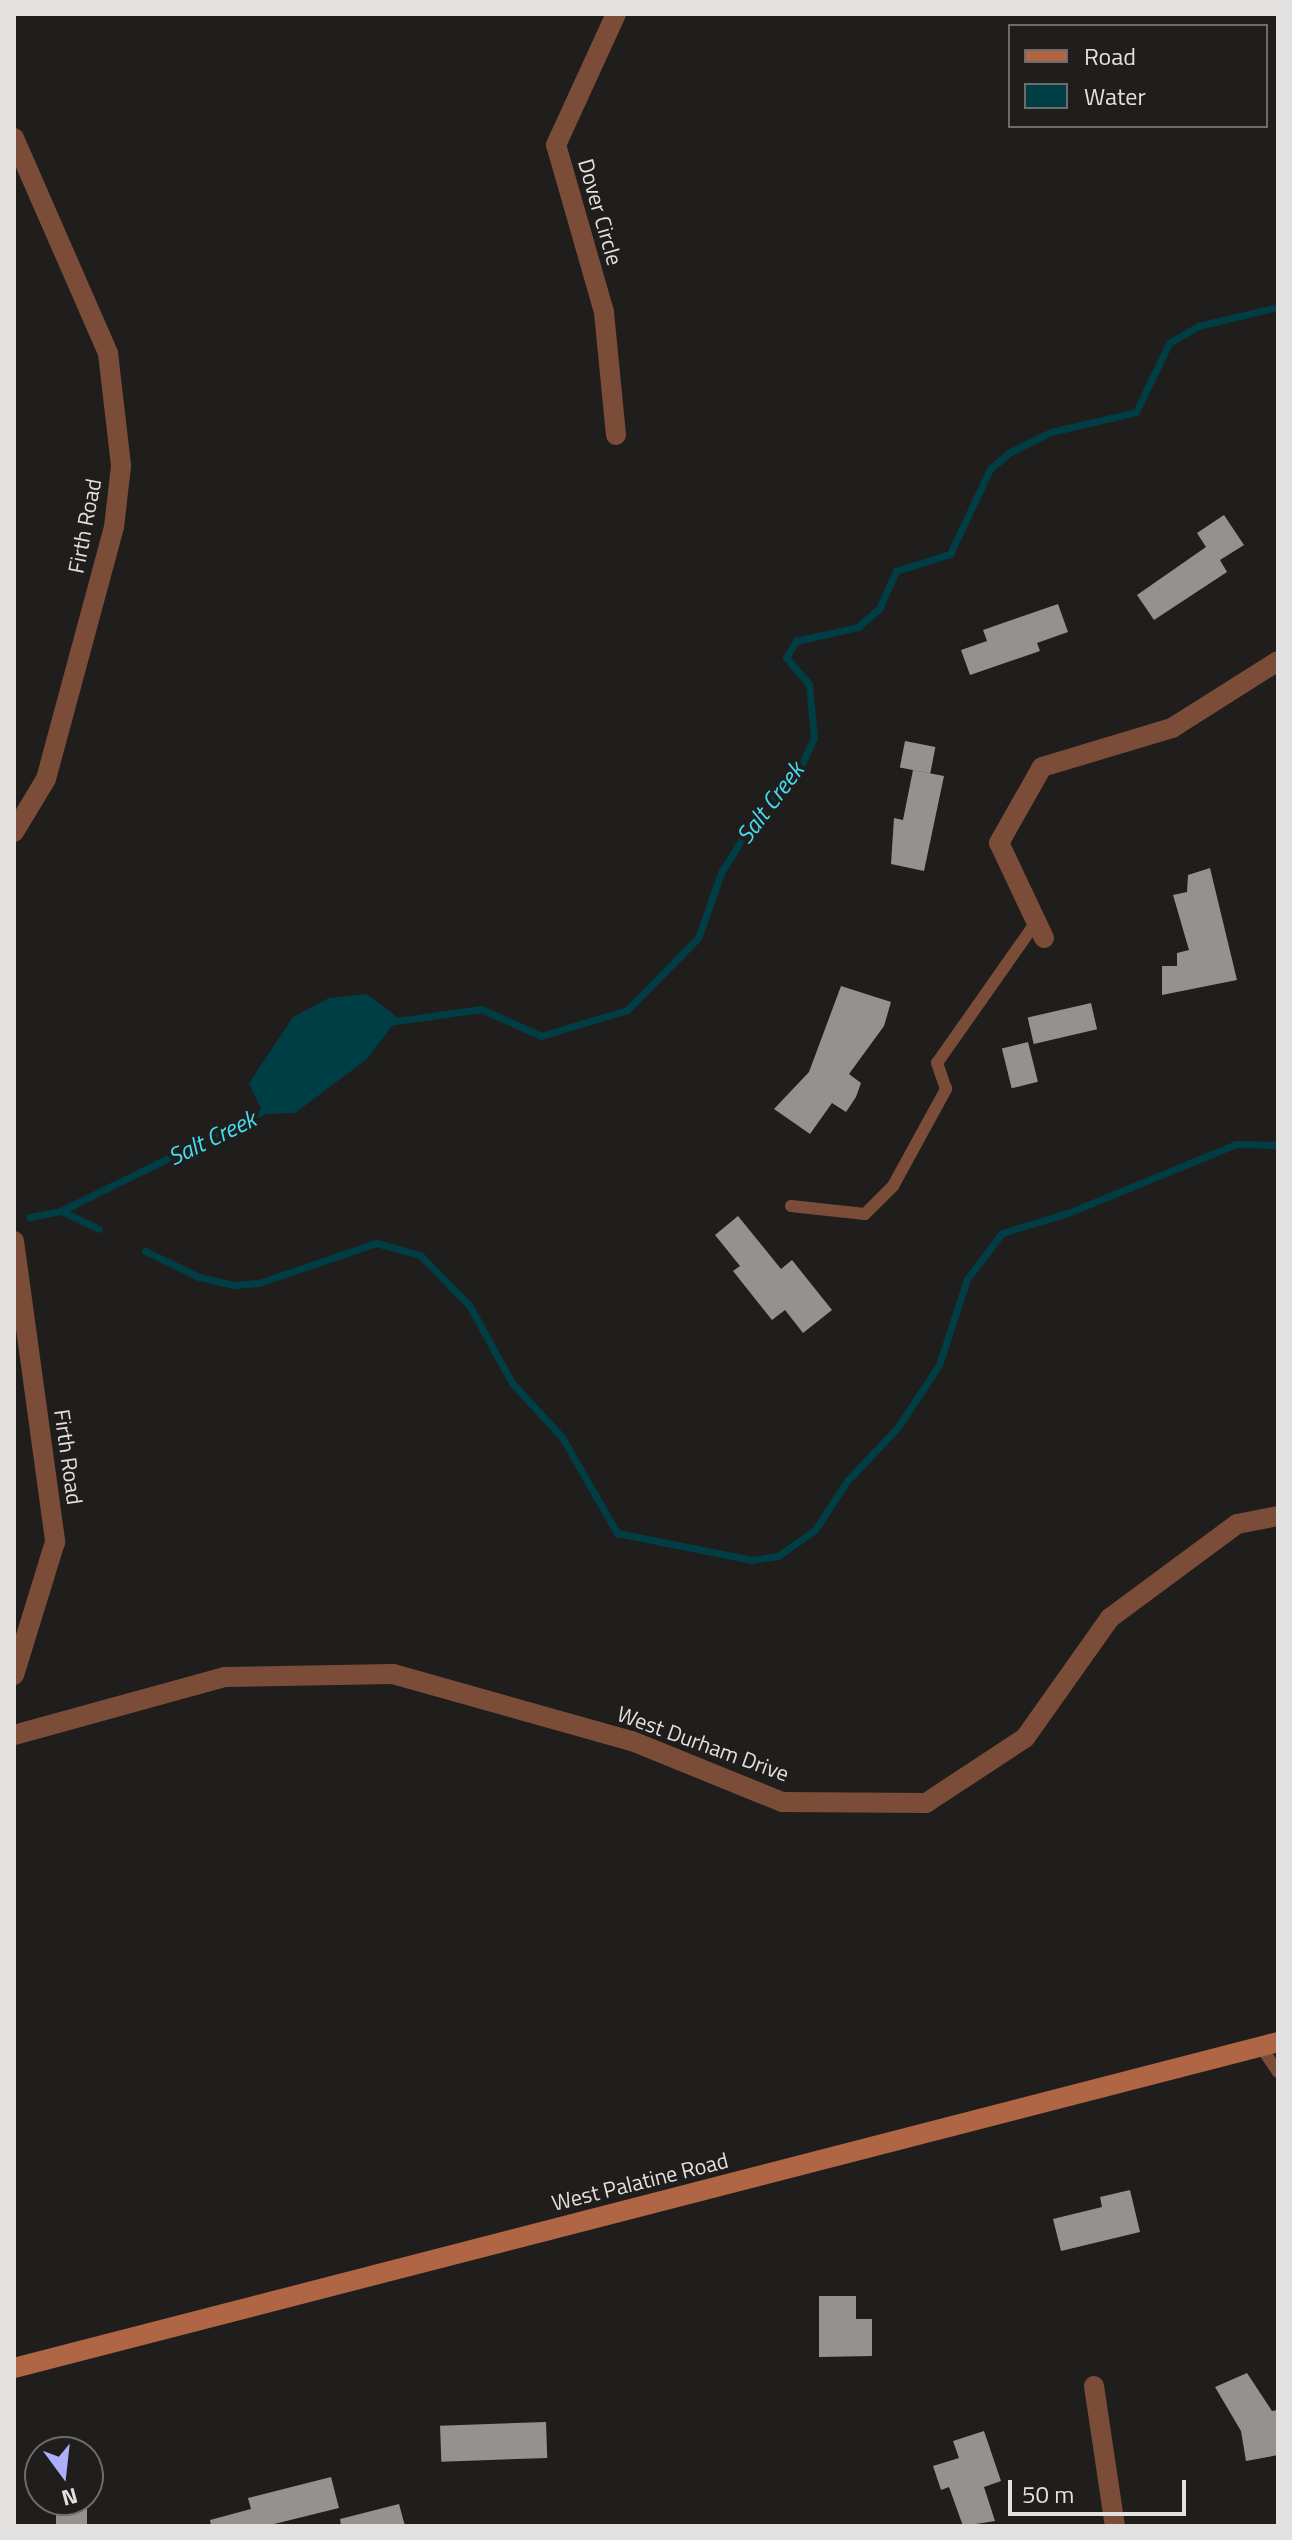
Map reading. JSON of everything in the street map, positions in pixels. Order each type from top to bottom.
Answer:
[{"type":"main road","name":"West Palatine Road","points":[[14,2368],[1269,2044]]},
{"type":"street","name":"Dover Circle","points":[[616,14],[556,145],[604,312],[616,435]]},
{"type":"street","name":"Firth Road","points":[[14,138],[108,353],[121,466],[114,527],[46,779],[14,832]]},
{"type":"street","points":[[1040,930],[999,843],[1042,767],[1172,728],[1278,661]]},
{"type":"street","name":"Firth Road","points":[[14,1241],[55,1542],[14,1675]]},
{"type":"street","name":"West Durham Drive","points":[[14,1735],[225,1677],[393,1674],[632,1741],[782,1802],[926,1803],[1025,1738],[1110,1618],[1237,1524],[1278,1516]]},
{"type":"street","points":[[1094,2386],[1115,2526]]},
{"type":"lane","points":[[791,1206],[865,1214],[893,1186],[946,1089],[937,1063],[1040,930]]},
{"type":"lane","points":[[1269,2044],[1278,2072]]},
{"type":"water","points":[[367,994],[398,1018],[367,1059],[295,1113],[263,1114],[249,1083],[293,1017],[329,998]]},
{"type":"building","points":[[1224,515],[1244,545],[1220,560],[1227,572],[1154,620],[1137,595],[1206,547],[1197,533]]},
{"type":"building","points":[[1058,604],[1068,632],[1037,643],[1040,651],[970,675],[961,650],[987,641],[983,630]]},
{"type":"building","points":[[905,741],[935,747],[930,773],[900,768]]},
{"type":"building","points":[[913,770],[944,776],[924,871],[891,864],[894,818],[903,820]]},
{"type":"building","points":[[1210,868],[1237,980],[1162,995],[1162,966],[1177,966],[1177,953],[1189,950],[1173,895],[1187,892],[1188,875]]},
{"type":"building","points":[[841,986],[891,1002],[884,1026],[849,1074],[861,1083],[856,1097],[846,1112],[832,1103],[810,1134],[774,1109],[809,1072]]},
{"type":"building","points":[[1091,1003],[1097,1029],[1034,1044],[1028,1018]]},
{"type":"building","points":[[1028,1042],[1038,1082],[1012,1088],[1002,1049]]},
{"type":"building","points":[[738,1216],[781,1269],[792,1260],[832,1310],[803,1333],[785,1310],[772,1320],[733,1271],[740,1266],[715,1235]]},
{"type":"building","points":[[1130,2190],[1140,2232],[1061,2251],[1053,2219],[1102,2207],[1100,2197]]},
{"type":"building","points":[[819,2296],[856,2296],[856,2319],[872,2319],[872,2356],[819,2357]]},
{"type":"building","points":[[1247,2373],[1272,2411],[1278,2410],[1278,2455],[1246,2461],[1241,2431],[1215,2387]]},
{"type":"building","points":[[546,2422],[547,2458],[441,2462],[440,2426]]},
{"type":"building","points":[[984,2431],[1001,2481],[984,2487],[995,2521],[963,2526],[949,2487],[941,2490],[933,2466],[959,2458],[953,2441]]},
{"type":"building","points":[[331,2477],[339,2508],[266,2526],[211,2526],[210,2520],[251,2509],[248,2498]]},
{"type":"building","points":[[399,2504],[405,2526],[341,2526],[340,2519]]},
{"type":"building","points":[[56,2516],[87,2516],[87,2526],[56,2526]]},
{"type":"waterway","name":"Salt Creek","points":[[389,1022],[481,1009],[541,1036],[627,1010],[698,938],[721,873],[759,811],[795,778],[814,738],[809,684],[786,658],[796,641],[858,627],[879,609],[896,571],[950,554],[990,469],[1010,452],[1051,432],[1136,412],[1169,343],[1198,326],[1278,307]]},
{"type":"waterway","name":"Salt Creek","points":[[30,1217],[61,1211],[269,1108]]},
{"type":"waterway","points":[[145,1251],[199,1277],[235,1285],[259,1283],[376,1243],[420,1255],[469,1305],[512,1383],[562,1437],[617,1533],[752,1560],[778,1556],[815,1530],[847,1481],[898,1427],[939,1365],[967,1279],[1002,1233],[1068,1213],[1236,1144],[1278,1145]]},
{"type":"waterway","points":[[61,1211],[99,1229]]}]
